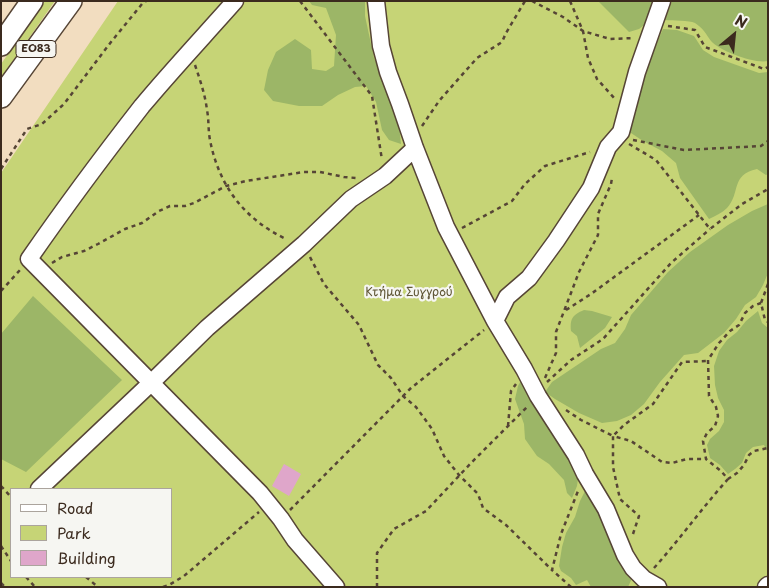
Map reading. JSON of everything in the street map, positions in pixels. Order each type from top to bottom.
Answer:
[{"type":"main road","name":"ΕΟ83","points":[[3,39],[32,1]]},
{"type":"main road","name":"ΕΟ83","points":[[1,97],[71,1]]},
{"type":"street","points":[[235,1],[143,105],[105,153],[64,208],[34,264],[269,503],[295,540],[336,587]]},
{"type":"street","points":[[376,1],[381,46],[388,72],[415,148],[450,235],[495,321],[524,369],[540,391],[606,509],[625,555],[633,568],[651,583]]},
{"type":"street","points":[[495,321],[507,297],[529,278],[556,241],[591,188],[612,142],[621,132],[637,72],[662,1]]},
{"type":"street","points":[[40,488],[207,328],[304,244],[351,199],[385,176],[415,148]]},
{"type":"street","points":[[484,299],[502,305]]},
{"type":"path","points":[[1,169],[26,129],[42,124],[64,104],[111,42],[146,1]]},
{"type":"path","points":[[1,291],[34,264],[84,251],[125,229],[142,223],[158,210],[170,206],[185,206],[194,203],[226,186],[304,172],[320,172],[344,178],[385,176],[372,96],[300,1]]},
{"type":"path","points":[[415,148],[420,128],[439,100],[477,58],[502,42],[525,1]]},
{"type":"path","points":[[532,1],[563,16],[583,31],[610,39],[635,38],[654,24],[695,30],[705,47],[764,69],[768,67]]},
{"type":"path","points":[[570,1],[583,31],[588,58],[597,79],[626,112]]},
{"type":"path","points":[[188,53],[201,82],[207,109],[210,140],[217,166],[226,186],[237,202],[254,220],[271,232],[289,241],[304,244],[324,284],[359,325],[378,365],[391,378],[403,396],[416,407],[432,429],[444,456],[478,494],[483,508],[506,525],[571,587]]},
{"type":"path","points":[[450,235],[512,201],[524,184],[545,166],[612,142],[684,150],[761,146],[768,141]]},
{"type":"path","points":[[612,142],[656,160],[710,230]]},
{"type":"path","points":[[540,391],[556,353],[556,332],[579,272],[598,235],[598,214],[611,184],[612,175]]},
{"type":"path","points":[[377,587],[377,553],[394,529],[426,511],[571,360],[603,339],[671,262],[742,204],[768,189]]},
{"type":"path","points":[[564,311],[591,294],[699,215]]},
{"type":"path","points":[[768,284],[761,303],[765,320],[768,322]]},
{"type":"path","points":[[728,479],[706,458],[703,440],[707,433],[715,426],[718,416],[710,396],[708,360],[719,343],[738,325],[745,313],[753,306],[761,303]]},
{"type":"path","points":[[281,519],[411,388],[495,321]]},
{"type":"path","points":[[625,555],[639,516],[620,499],[613,467],[614,436],[624,425],[653,404],[682,362],[708,360]]},
{"type":"path","points":[[508,426],[511,391],[524,369]]},
{"type":"path","points":[[566,410],[581,420],[614,436],[631,441],[662,462],[672,463],[687,459],[706,458]]},
{"type":"path","points":[[651,583],[673,547],[728,479],[744,465],[749,455],[754,451],[768,448]]},
{"type":"path","points":[[552,570],[562,534],[585,474]]},
{"type":"path","points":[[1,486],[10,495]]},
{"type":"path","points":[[163,587],[184,576],[269,503]]},
{"type":"path","points":[[1,546],[10,560]]},
{"type":"path","points":[[87,578],[98,587]]},
{"type":"path","points":[[1,582],[5,587]]},
{"type":"green space","points":[[45,1],[55,1],[1,78],[1,64]]},
{"type":"green space","name":"Κτήμα Συγγρού","points":[[118,1],[768,1],[768,587],[1,587],[1,173]]},
{"type":"green space","points":[[309,1],[365,1],[365,16],[374,58],[398,115],[401,144],[389,140],[382,130],[376,102],[366,86],[355,87],[338,95],[322,106],[299,106],[273,101],[264,90],[268,70],[276,52],[295,39],[311,50],[312,69],[326,71],[334,66],[336,35],[326,8],[312,5]]},
{"type":"green space","points":[[598,1],[653,1],[648,22],[639,29],[629,32]]},
{"type":"green space","points":[[672,1],[768,1],[768,61],[746,59],[722,49],[715,45],[695,23],[665,20]]},
{"type":"green space","points":[[663,29],[677,30],[694,36],[703,50],[714,57],[759,73],[768,72],[768,174],[766,175],[757,169],[743,176],[739,180],[734,196],[727,208],[709,219],[680,178],[676,163],[662,151],[628,131],[632,108]]},
{"type":"green space","points":[[768,204],[768,273],[756,297],[745,305],[724,333],[698,353],[684,355],[660,382],[644,404],[631,415],[617,421],[602,423],[579,413],[545,392],[552,382],[601,349],[615,343],[625,329],[631,315],[668,272],[690,252],[728,225]]},
{"type":"green space","points":[[33,296],[122,380],[26,472],[1,459],[1,334]]},
{"type":"green space","points":[[584,310],[612,317],[605,328],[580,348],[577,336],[571,331],[571,323],[574,316]]},
{"type":"green space","points":[[758,311],[762,323],[768,328],[768,453],[764,445],[753,447],[746,453],[742,463],[728,474],[710,458],[707,445],[724,422],[724,410],[718,398],[715,385],[714,366],[719,351],[727,340]]},
{"type":"green space","points":[[523,377],[579,472],[577,486],[572,498],[567,493],[564,480],[549,464],[537,456],[525,439],[524,424],[515,399],[518,386]]},
{"type":"green space","points":[[587,487],[603,515],[607,536],[615,552],[626,562],[633,576],[628,587],[591,587],[587,580],[576,585],[571,578],[561,571],[559,566],[566,533],[575,517]]},
{"type":"building","points":[[284,464],[301,474],[289,496],[272,486]]}]
